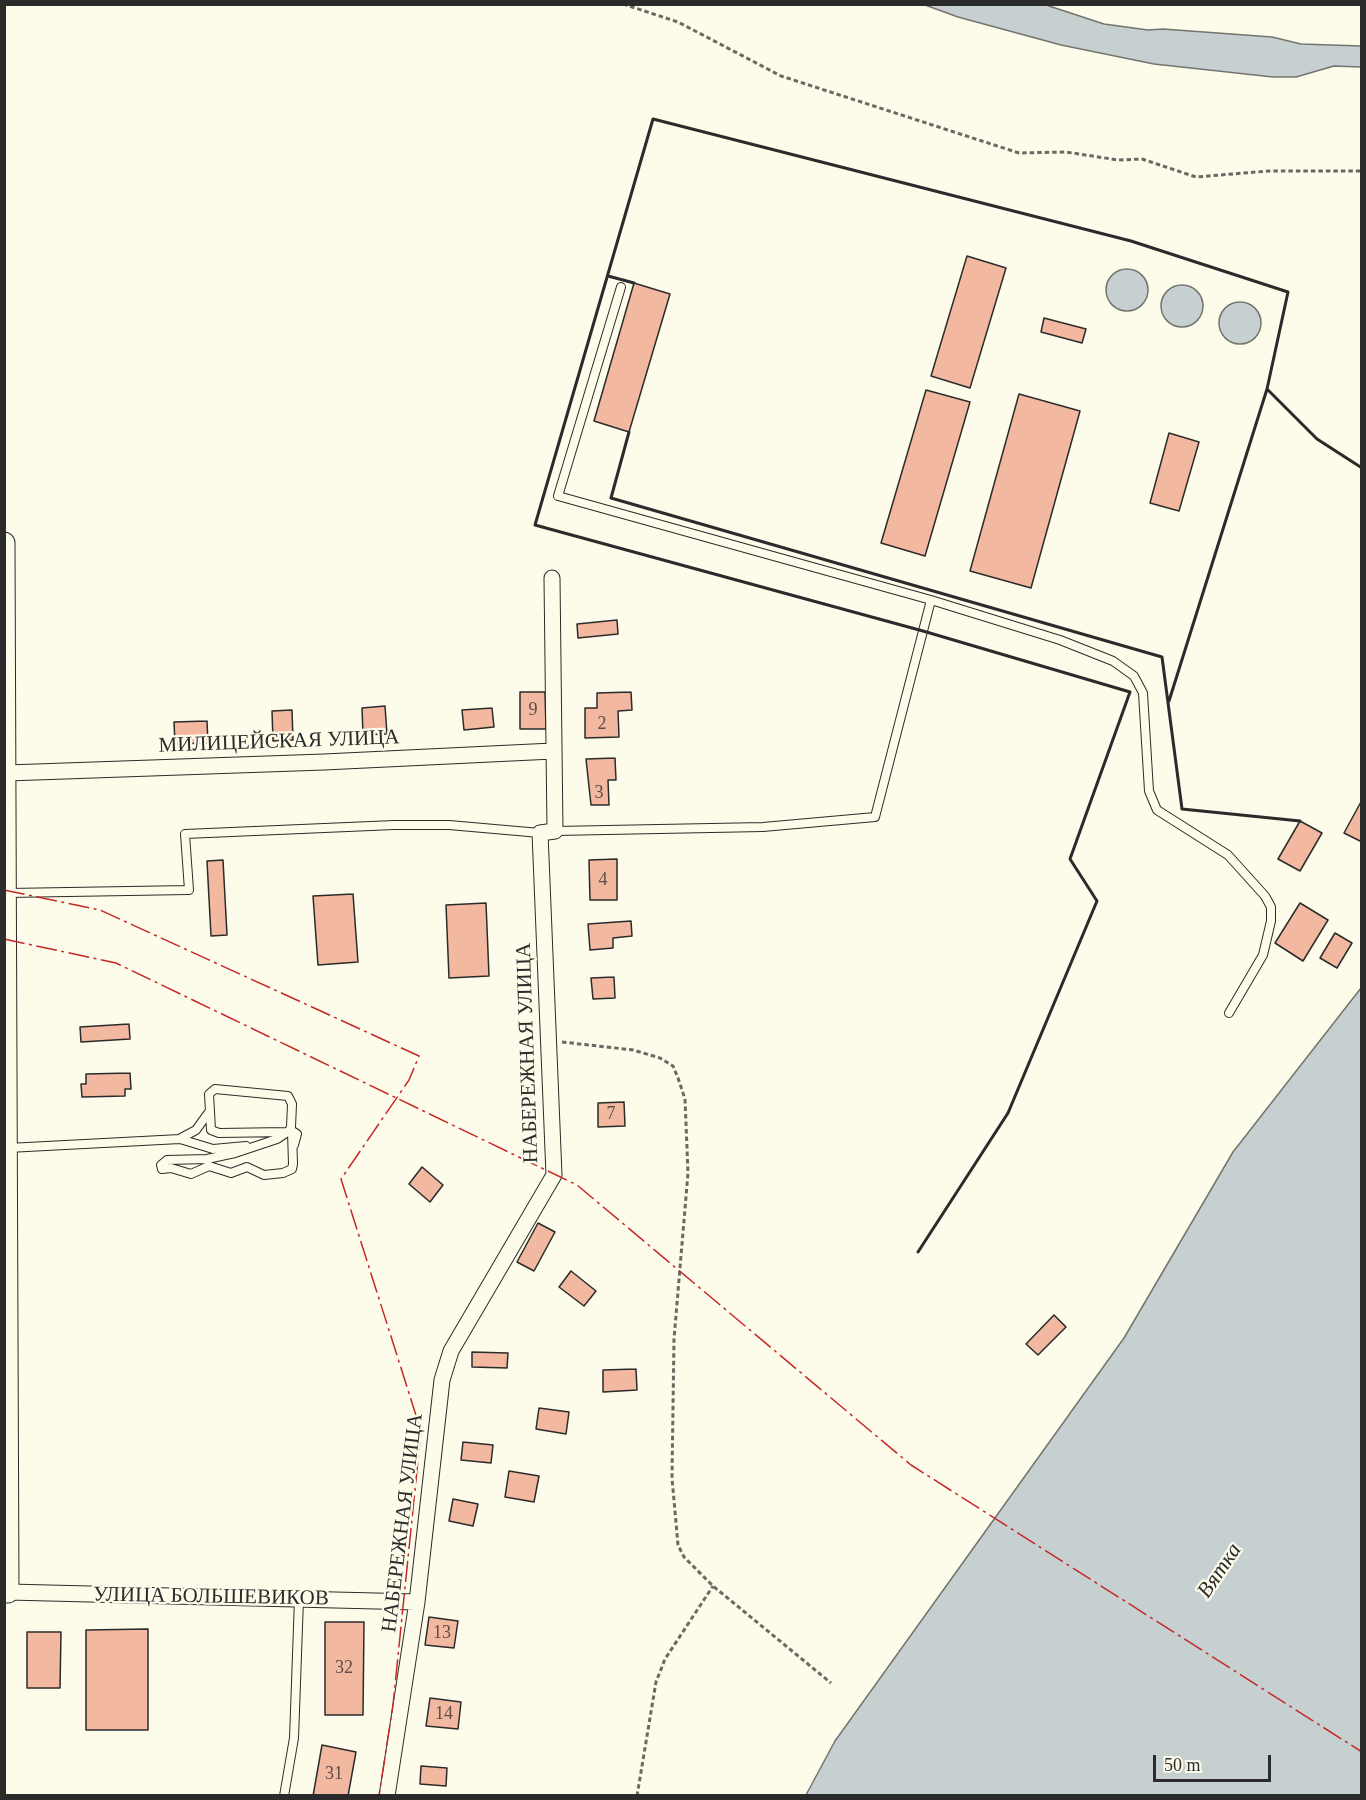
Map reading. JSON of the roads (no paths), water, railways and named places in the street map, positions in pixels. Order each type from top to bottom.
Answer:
[{"type":"street","points":[[4,543],[7,773],[6,1592]]},
{"type":"street","points":[[540,833],[555,831],[552,578]]},
{"type":"street","name":"МИЛИЦЕЙСКАЯ УЛИЦА","points":[[7,773],[553,751]]},
{"type":"street","name":"НАБЕРЕЖНАЯ УЛИЦА","points":[[387,1796],[417,1602],[437,1404],[451,1351],[554,1175],[540,833]]},
{"type":"street","name":"УЛИЦА БОЛЬШЕВИКОВ","points":[[6,1592],[417,1602]]},
{"type":"lane","points":[[621,287],[558,496],[931,600],[1060,640],[1113,661],[1134,676],[1143,693],[1149,791],[1157,810],[1228,855],[1265,896],[1271,907],[1272,921],[1263,955],[1229,1013]]},
{"type":"lane","points":[[555,831],[763,827],[875,817],[931,600]]},
{"type":"lane","points":[[7,893],[189,890],[185,834],[394,825],[449,825],[540,833]]},
{"type":"lane","points":[[211,1130],[219,1133],[290,1132],[297,1134],[292,1169],[283,1173],[264,1175],[247,1167],[231,1173],[209,1166],[191,1174],[171,1168],[162,1169],[162,1165],[167,1160],[219,1157],[277,1139],[290,1132],[292,1123],[290,1099],[281,1094],[212,1089],[208,1094],[209,1112],[213,1149]]},
{"type":"lane","points":[[180,1139],[196,1130],[209,1112]]},
{"type":"lane","points":[[6,1148],[180,1139],[213,1149],[257,1145]]},
{"type":"lane","points":[[284,1796],[294,1738],[299,1599]]},
{"type":"water","points":[[925,5],[1046,5],[1104,24],[1148,30],[1163,29],[1272,37],[1301,44],[1361,46],[1361,67],[1334,66],[1296,77],[1273,77],[1154,64],[1061,45],[958,17]]},
{"type":"water","points":[[1127,269],[1142,275],[1148,290],[1142,305],[1127,311],[1112,305],[1106,290],[1112,275]]},
{"type":"water","points":[[1182,285],[1197,291],[1203,306],[1197,321],[1182,327],[1167,321],[1161,306],[1167,291]]},
{"type":"water","points":[[1240,302],[1255,308],[1261,323],[1255,338],[1240,344],[1225,338],[1219,323],[1225,308]]},
{"type":"water","name":"Вятка","points":[[1361,988],[1361,1795],[806,1795],[835,1741],[1124,1338],[1233,1152]]}]
